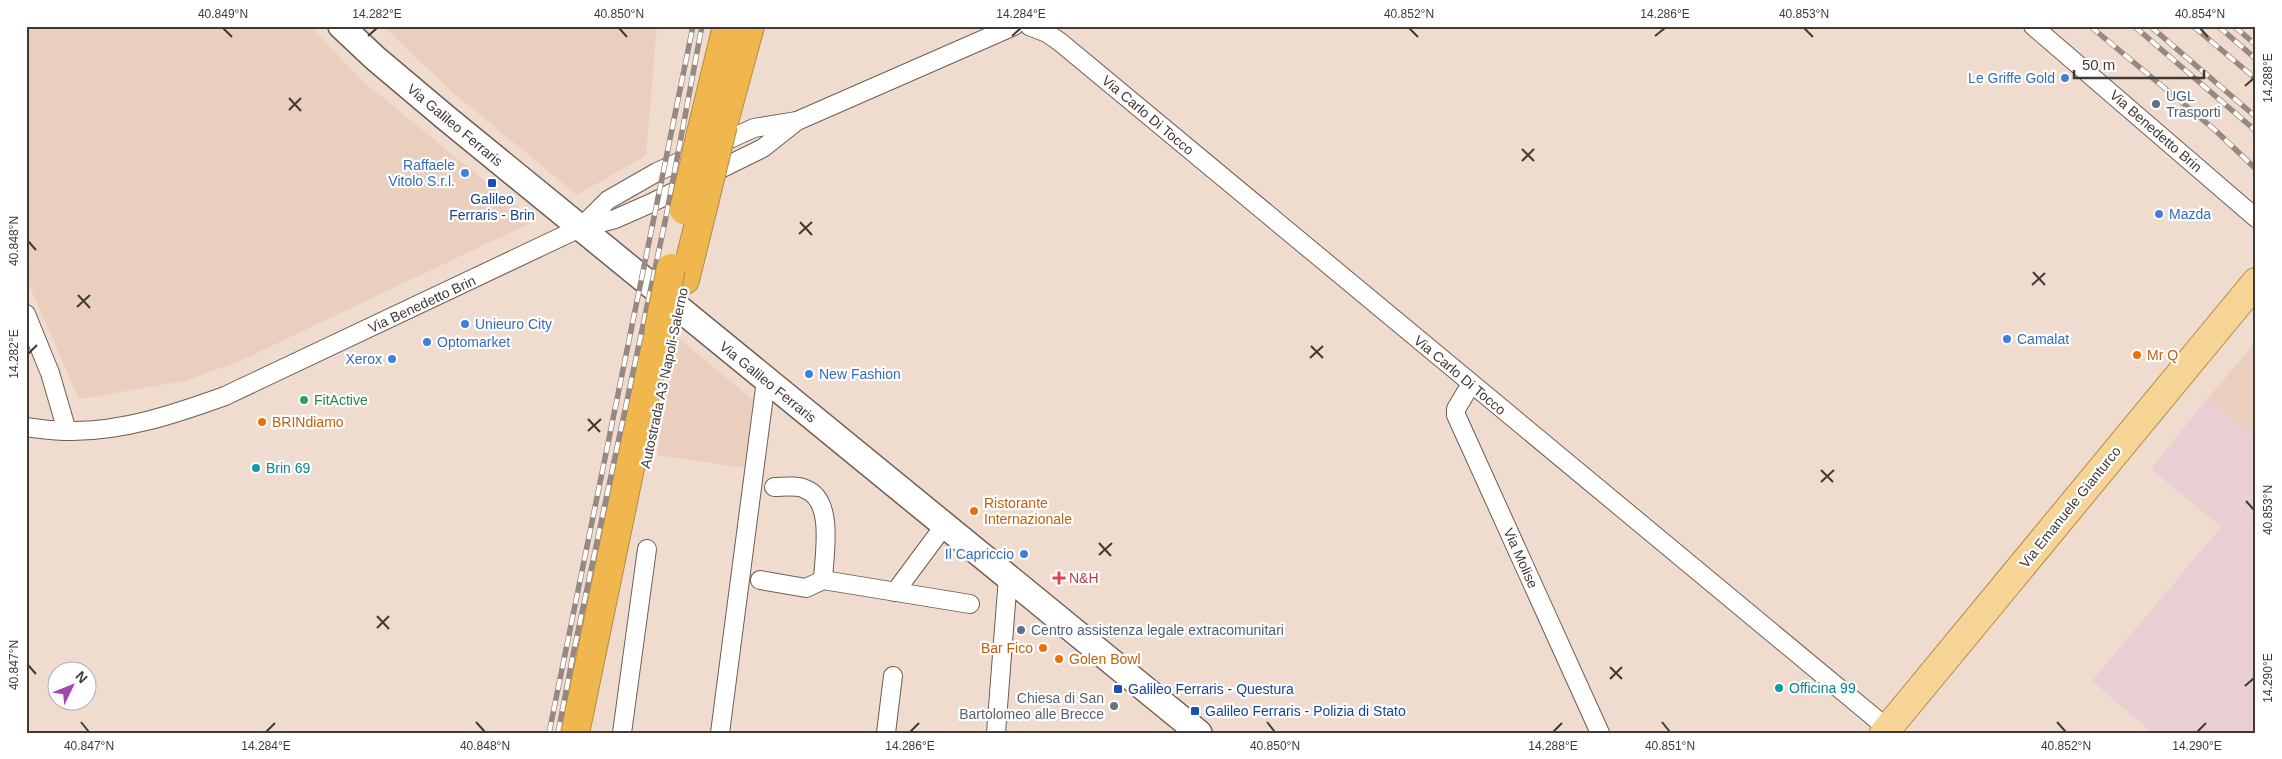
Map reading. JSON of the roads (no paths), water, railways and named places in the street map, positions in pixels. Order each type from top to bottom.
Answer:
[{"type":"highway","name":"Autostrada A3 Napoli-Salerno","points":[[575,733],[712,129],[727,26]]},
{"type":"highway","name":"Autostrada A3 Napoli-Salerno","points":[[712,129],[750,26]]},
{"type":"highway","name":"Autostrada A3 Napoli-Salerno","points":[[591,733],[665,334]]},
{"type":"main road","name":"Via Galileo Ferraris","points":[[341,26],[375,58],[580,228],[1199,733]]},
{"type":"main road","name":"Via Emanuele Gianturco","points":[[1886,730],[2256,282]]},
{"type":"street","points":[[580,228],[615,219],[763,148],[796,121],[1014,26]]},
{"type":"street","name":"Via Carlo Di Tocco","points":[[1029,26],[1047,33],[1060,42],[1886,730]]},
{"type":"street","name":"Via Benedetto Brin","points":[[2033,26],[2256,218]]},
{"type":"street","name":"Via Benedetto Brin","points":[[26,428],[67,431],[99,429],[139,422],[185,410],[225,396],[580,228],[608,200],[657,172],[754,128],[796,121]]},
{"type":"street","points":[[26,314],[50,373],[67,431]]},
{"type":"street","points":[[720,733],[766,380]]},
{"type":"street","name":"Via Molise","points":[[1471,384],[1456,409],[1456,415],[1600,733]]},
{"type":"street","points":[[774,486],[805,489],[820,500],[826,522],[823,580]]},
{"type":"street","points":[[895,592],[944,526]]},
{"type":"street","points":[[622,733],[647,549]]},
{"type":"street","points":[[996,733],[1008,577]]},
{"type":"street","points":[[760,580],[806,588],[823,580],[970,604]]},
{"type":"street","points":[[886,733],[893,676]]},
{"type":"railway","points":[[549,733],[693,26]]},
{"type":"railway","points":[[558,733],[666,217],[702,26]]},
{"type":"railway","points":[[2090,26],[2215,130],[2256,169]]},
{"type":"railway","points":[[2134,26],[2256,131]]},
{"type":"railway","points":[[2150,26],[2256,117]]},
{"type":"railway","points":[[2193,26],[2256,79]]},
{"type":"railway","points":[[2218,26],[2256,59]]},
{"type":"railway","points":[[2234,26],[2256,45]]},
{"type":"place","name":"Le Griffe Gold","points":[[2065,78]]},
{"type":"place","name":"UGL Trasporti","points":[[2156,104]]},
{"type":"place","name":"Raffaele Vitolo S.r.l.","points":[[465,173]]},
{"type":"place","name":"Galileo Ferraris - Brin","points":[[492,183]]},
{"type":"place","name":"Mazda","points":[[2159,214]]},
{"type":"place","name":"Unieuro City","points":[[465,324]]},
{"type":"place","name":"Camalat","points":[[2007,339]]},
{"type":"place","name":"Optomarket","points":[[427,342]]},
{"type":"place","name":"Mr Q","points":[[2137,355]]},
{"type":"place","name":"Xerox","points":[[392,359]]},
{"type":"place","name":"New Fashion","points":[[809,374]]},
{"type":"place","name":"FitActive","points":[[304,400]]},
{"type":"place","name":"BRINdiamo","points":[[262,422]]},
{"type":"place","name":"Brin 69","points":[[256,468]]},
{"type":"place","name":"Ristorante Internazionale","points":[[974,511]]},
{"type":"place","name":"Il Capriccio","points":[[1024,554]]},
{"type":"place","name":"N&H","points":[[1059,578]]},
{"type":"place","name":"Centro assistenza legale extracomunitari","points":[[1021,630]]},
{"type":"place","name":"Bar Fico","points":[[1043,648]]},
{"type":"place","name":"Golen Bowl","points":[[1059,659]]},
{"type":"place","name":"Officina 99","points":[[1779,688]]},
{"type":"place","name":"Galileo Ferraris - Questura","points":[[1118,689]]},
{"type":"place","name":"Chiesa di San Bartolomeo alle Brecce","points":[[1114,706]]},
{"type":"place","name":"Galileo Ferraris - Polizia di Stato","points":[[1195,711]]}]
